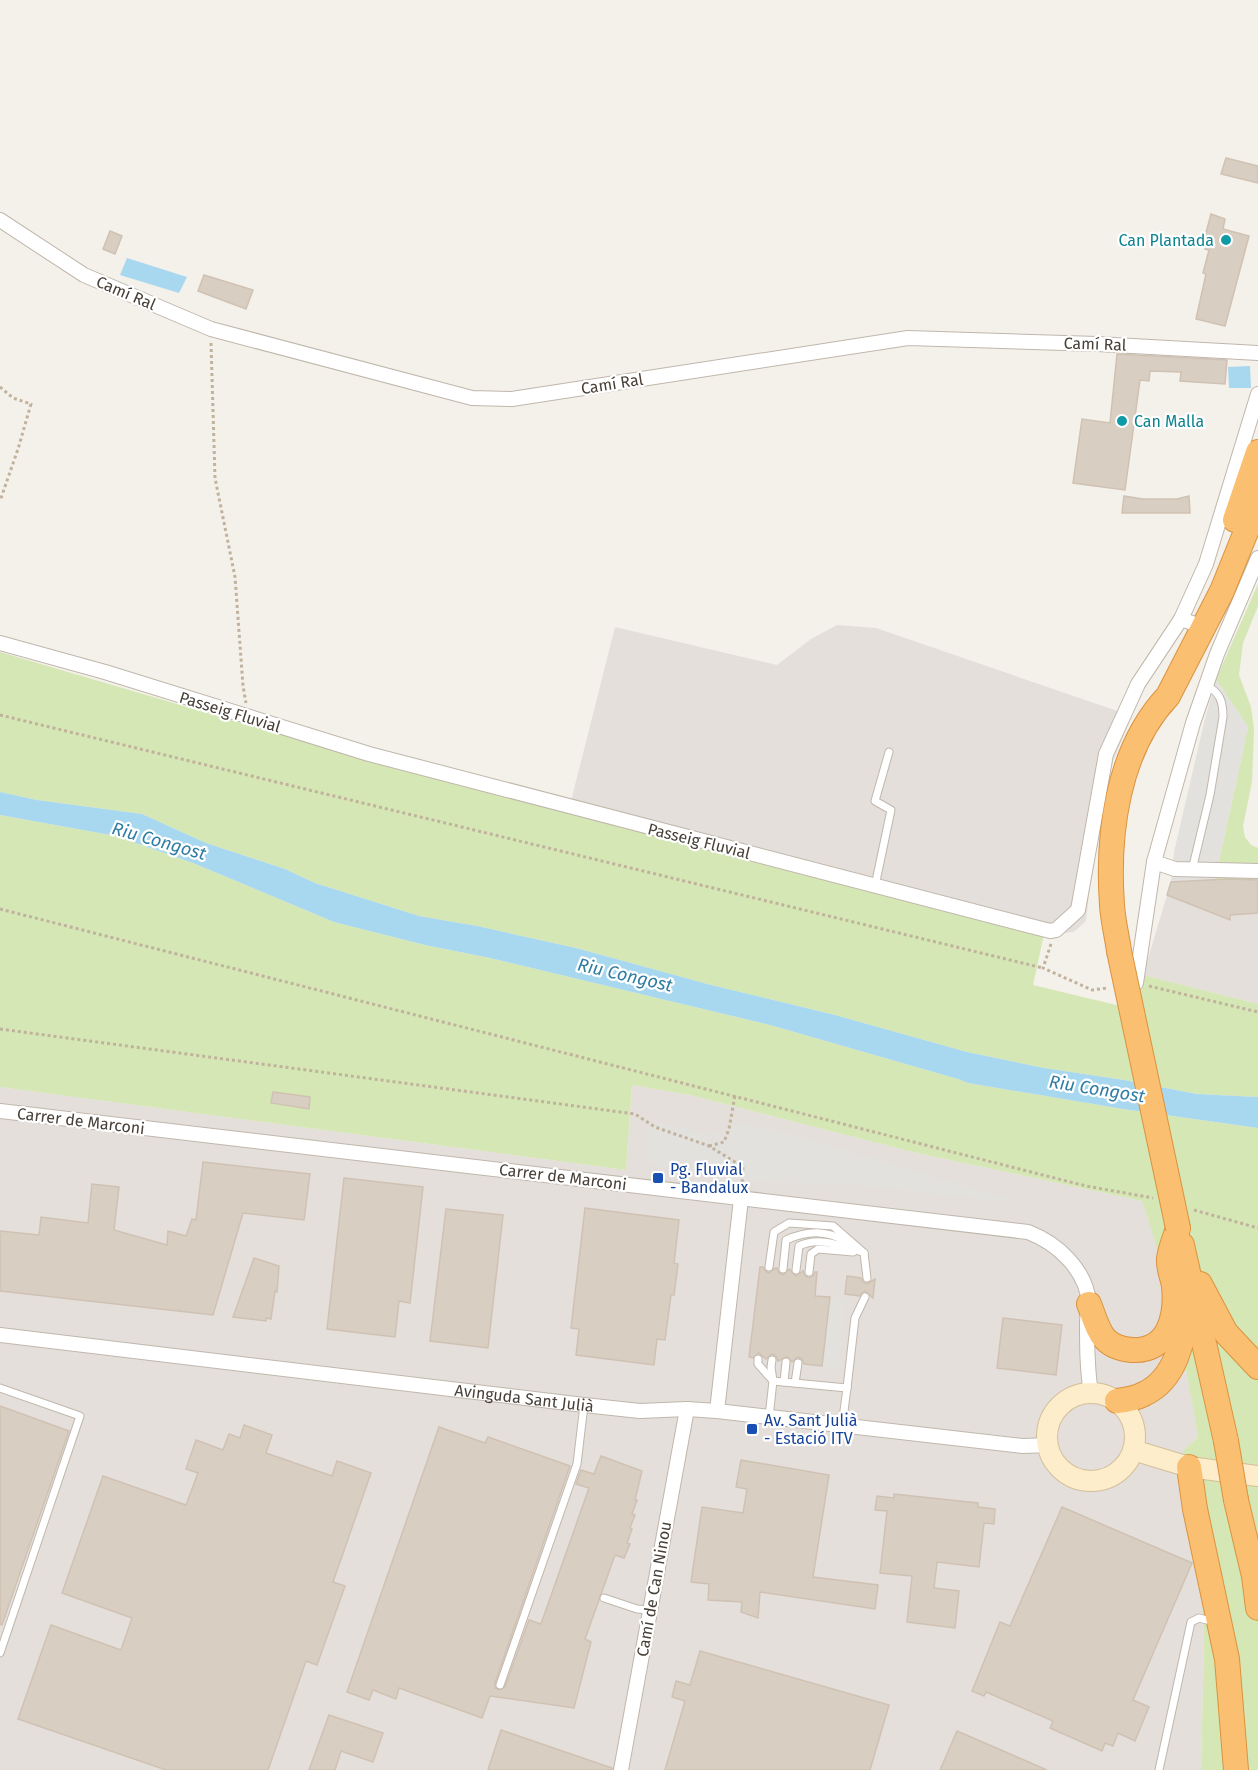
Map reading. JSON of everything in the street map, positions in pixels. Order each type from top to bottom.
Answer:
[{"type":"highway","points":[[1258,452],[1251,530],[1168,696],[1155,710],[1137,742],[1123,778],[1114,818],[1111,866],[1112,908],[1119,951],[1184,1227],[1236,1500],[1254,1576],[1258,1608]]},
{"type":"highway","points":[[1155,710],[1159,692],[1188,622],[1255,487]]},
{"type":"highway","points":[[1089,1304],[1097,1329],[1103,1338],[1121,1348],[1149,1349],[1166,1334],[1171,1325],[1174,1287],[1169,1260],[1184,1227]]},
{"type":"highway","points":[[1184,1227],[1209,1303],[1226,1333],[1258,1367]]},
{"type":"highway","points":[[1117,1401],[1137,1397],[1154,1389],[1174,1361],[1185,1320],[1183,1305],[1174,1287]]},
{"type":"highway","points":[[1189,1467],[1195,1509],[1227,1659],[1236,1770]]},
{"type":"street","name":"Camí Ral","points":[[0,220],[84,275],[211,329],[472,398],[512,399],[908,338],[1097,344],[1258,353]]},
{"type":"street","points":[[1188,622],[1258,394]]},
{"type":"street","points":[[1136,983],[1154,862],[1205,685],[1258,558]]},
{"type":"street","name":"Passeig Fluvial","points":[[0,642],[380,757],[1050,931],[1056,930],[1078,910],[1106,754],[1138,684],[1188,622]]},
{"type":"street","points":[[1154,862],[1192,870],[1258,871]]},
{"type":"street","name":"Carrer de Marconi","points":[[0,1111],[741,1199],[1010,1228],[1044,1238],[1057,1247],[1078,1273],[1089,1304]]},
{"type":"street","points":[[717,1411],[741,1199]]},
{"type":"street","points":[[1089,1304],[1087,1366],[1091,1393]]},
{"type":"street","name":"Avinguda Sant Julià","points":[[0,1335],[640,1411],[687,1409],[717,1411],[1023,1446],[1049,1446]]},
{"type":"street","points":[[1091,1393],[1109,1396],[1117,1401],[1125,1408],[1134,1428],[1133,1450],[1128,1461],[1113,1474],[1095,1480],[1083,1480],[1060,1468],[1049,1446],[1049,1424],[1061,1405],[1080,1394],[1091,1393]]},
{"type":"street","name":"Camí de Can Ninou","points":[[621,1770],[687,1409]]},
{"type":"street","points":[[1133,1450],[1189,1467],[1258,1476]]},
{"type":"lane","points":[[1192,870],[1210,795],[1223,717],[1220,696],[1214,689],[1205,685]]},
{"type":"lane","points":[[875,886],[891,810],[875,801],[889,752]]},
{"type":"lane","points":[[770,1268],[774,1232],[789,1223],[833,1226],[864,1253],[867,1278]]},
{"type":"lane","points":[[783,1269],[786,1240],[802,1232],[833,1234],[864,1253]]},
{"type":"lane","points":[[796,1270],[799,1246],[809,1241],[832,1243],[864,1253]]},
{"type":"lane","points":[[809,1272],[811,1254],[818,1250],[864,1253]]},
{"type":"lane","points":[[842,1426],[855,1318],[865,1297]]},
{"type":"lane","points":[[758,1359],[758,1364],[773,1381],[847,1388]]},
{"type":"lane","points":[[769,1417],[773,1381],[772,1360]]},
{"type":"lane","points":[[784,1382],[786,1362]]},
{"type":"lane","points":[[795,1383],[798,1363]]},
{"type":"lane","points":[[0,1388],[80,1416],[0,1653]]},
{"type":"lane","points":[[500,1685],[577,1464],[584,1405]]},
{"type":"lane","points":[[604,1598],[637,1609],[650,1610]]},
{"type":"lane","points":[[1159,1770],[1191,1622],[1199,1618],[1220,1623]]},
{"type":"path","points":[[211,329],[215,478],[235,577],[243,686],[246,698],[245,716]]},
{"type":"path","points":[[0,387],[13,398],[31,404],[0,501]]},
{"type":"path","points":[[0,715],[1042,968]]},
{"type":"path","points":[[0,909],[1086,1186],[1157,1199]]},
{"type":"path","points":[[0,1029],[635,1114],[655,1127],[709,1146],[743,1167],[741,1199]]},
{"type":"path","points":[[709,1146],[724,1142],[729,1130],[735,1095]]},
{"type":"path","points":[[1184,1227],[1258,1228]]},
{"type":"shaded area","points":[[837,625],[876,628],[1132,716],[1110,768],[1095,841],[1086,921],[1074,932],[1044,934],[568,813],[615,627],[777,665],[811,639]]},
{"type":"shaded area","points":[[1216,679],[1248,727],[1215,880],[1171,882],[1174,852]]},
{"type":"shaded area","points":[[1258,878],[1258,1004],[1143,975],[1171,882]]},
{"type":"shaded area","points":[[632,1085],[690,1095],[917,1153],[1142,1201],[1159,1250],[1190,1389],[1198,1437],[1183,1451],[1202,1595],[1204,1641],[1201,1770],[0,1770],[0,1087],[626,1170]]},
{"type":"shaded area","points":[[658,1123],[686,1128],[703,1135],[723,1134],[739,1123],[780,1131],[1012,1200],[1009,1202],[855,1185],[716,1180],[707,1176],[665,1168],[647,1161],[648,1132]]},
{"type":"shaded area","points":[[830,1297],[845,1299],[838,1368],[822,1366]]},
{"type":"green space","points":[[1258,584],[1258,606],[1243,643],[1239,675],[1251,707],[1254,729],[1252,782],[1243,826],[1245,837],[1251,845],[1258,848],[1258,878],[1215,880],[1248,727],[1216,679]]},
{"type":"green space","points":[[0,652],[316,745],[568,813],[1044,934],[1033,985],[1137,1010],[1143,975],[1258,1004],[1258,1097],[1198,1094],[1044,1068],[967,1052],[835,1015],[711,985],[576,948],[419,916],[315,883],[285,869],[206,843],[142,814],[37,800],[0,792]]},
{"type":"green space","points":[[0,815],[116,836],[193,863],[334,922],[770,1025],[968,1083],[1123,1109],[1258,1128],[1258,1770],[1201,1770],[1204,1641],[1202,1595],[1179,1478],[1183,1451],[1198,1437],[1175,1318],[1142,1201],[917,1153],[690,1095],[632,1085],[626,1170],[0,1087]]},
{"type":"water","points":[[127,258],[187,277],[179,293],[120,275]]},
{"type":"water","points":[[1250,366],[1251,388],[1229,388],[1228,367]]},
{"type":"water","name":"Riu Congost","points":[[0,792],[37,800],[142,814],[206,843],[285,869],[315,883],[419,916],[576,948],[711,985],[835,1015],[967,1052],[1044,1068],[1197,1094],[1258,1097],[1258,1128],[1123,1109],[968,1083],[770,1025],[334,922],[193,863],[116,836],[0,815]]},
{"type":"building","points":[[1226,158],[1258,166],[1258,183],[1221,174]]},
{"type":"building","name":"Can Plantada","points":[[1211,214],[1225,219],[1223,229],[1249,236],[1225,326],[1196,319],[1209,250],[1205,249],[1206,245],[1203,244]]},
{"type":"building","points":[[110,231],[122,236],[115,254],[103,249]]},
{"type":"building","points":[[204,275],[253,290],[246,309],[198,291]]},
{"type":"building","name":"Can Malla","points":[[1117,354],[1227,360],[1225,384],[1180,381],[1181,372],[1150,371],[1149,381],[1140,380],[1125,490],[1073,483],[1082,419],[1110,423]]},
{"type":"building","points":[[1124,496],[1143,499],[1177,499],[1189,496],[1190,513],[1122,513]]},
{"type":"building","points":[[1258,880],[1258,913],[1230,915],[1230,920],[1167,895],[1171,882]]},
{"type":"building","points":[[273,1092],[310,1097],[309,1109],[271,1103]]},
{"type":"building","points":[[203,1162],[310,1174],[304,1220],[243,1213],[213,1315],[0,1291],[0,1231],[39,1235],[41,1217],[88,1223],[92,1184],[119,1187],[114,1230],[167,1245],[168,1231],[186,1236],[192,1219],[196,1220]]},
{"type":"building","points":[[344,1178],[423,1187],[410,1303],[399,1301],[395,1337],[327,1329]]},
{"type":"building","points":[[585,1208],[679,1220],[674,1263],[678,1264],[674,1295],[671,1295],[665,1340],[657,1339],[654,1365],[576,1355],[579,1329],[571,1328]]},
{"type":"building","points":[[446,1209],[503,1215],[488,1348],[430,1341]]},
{"type":"building","points":[[254,1258],[279,1266],[277,1292],[275,1291],[271,1319],[266,1318],[266,1321],[233,1317]]},
{"type":"building","points":[[760,1267],[769,1273],[777,1268],[783,1275],[789,1269],[796,1276],[803,1271],[809,1278],[817,1272],[815,1296],[830,1297],[822,1366],[804,1364],[798,1357],[792,1362],[787,1357],[778,1361],[772,1354],[766,1359],[759,1353],[753,1358],[749,1357]]},
{"type":"building","points":[[847,1276],[861,1278],[867,1284],[875,1279],[873,1298],[865,1291],[859,1296],[845,1294]]},
{"type":"building","points":[[1003,1318],[1062,1325],[1056,1375],[997,1368]]},
{"type":"building","points":[[0,1406],[69,1431],[2,1625],[0,1624]]},
{"type":"building","points":[[244,1425],[272,1435],[266,1453],[332,1476],[337,1461],[371,1473],[333,1582],[345,1586],[317,1665],[306,1661],[268,1770],[166,1770],[18,1719],[51,1625],[121,1650],[132,1618],[62,1593],[103,1476],[186,1505],[198,1473],[186,1469],[196,1440],[223,1450],[229,1434],[240,1438]]},
{"type":"building","points":[[439,1427],[485,1443],[488,1437],[570,1466],[495,1683],[495,1688],[499,1690],[505,1687],[529,1620],[541,1624],[589,1488],[576,1484],[581,1470],[594,1474],[601,1456],[642,1471],[632,1514],[635,1515],[627,1543],[630,1544],[624,1558],[615,1555],[585,1639],[591,1642],[574,1708],[490,1696],[482,1718],[399,1688],[396,1699],[373,1690],[369,1700],[347,1692]]},
{"type":"building","points":[[741,1460],[829,1475],[813,1577],[878,1585],[875,1609],[760,1592],[758,1618],[741,1612],[742,1602],[708,1600],[709,1584],[691,1582],[702,1507],[743,1513],[747,1489],[736,1487]]},
{"type":"building","points":[[894,1494],[978,1503],[978,1507],[995,1509],[994,1524],[984,1523],[979,1567],[937,1562],[934,1588],[959,1591],[955,1628],[907,1622],[912,1576],[880,1573],[887,1511],[875,1510],[877,1496],[894,1498]]},
{"type":"building","points":[[1062,1507],[1192,1563],[1133,1700],[1149,1707],[1135,1741],[1118,1733],[1113,1746],[1105,1743],[1102,1751],[1050,1728],[1053,1721],[986,1692],[984,1696],[972,1691],[1000,1622],[1010,1626]]},
{"type":"building","points":[[700,1651],[889,1705],[870,1770],[665,1770],[685,1701],[672,1697],[676,1681],[690,1685]]},
{"type":"building","points":[[329,1715],[383,1733],[373,1762],[341,1751],[335,1770],[309,1770]]},
{"type":"building","points":[[501,1730],[612,1768],[612,1770],[488,1770]]},
{"type":"building","points":[[957,1731],[1047,1770],[940,1770]]},
{"type":"place","name":"Can Plantada","points":[[1226,240]]},
{"type":"place","name":"Can Malla","points":[[1122,421]]},
{"type":"place","name":"Pg. Fluvial - Bandalux","points":[[658,1178]]},
{"type":"place","name":"Av. Sant Julià - Estació ITV","points":[[752,1429]]}]
